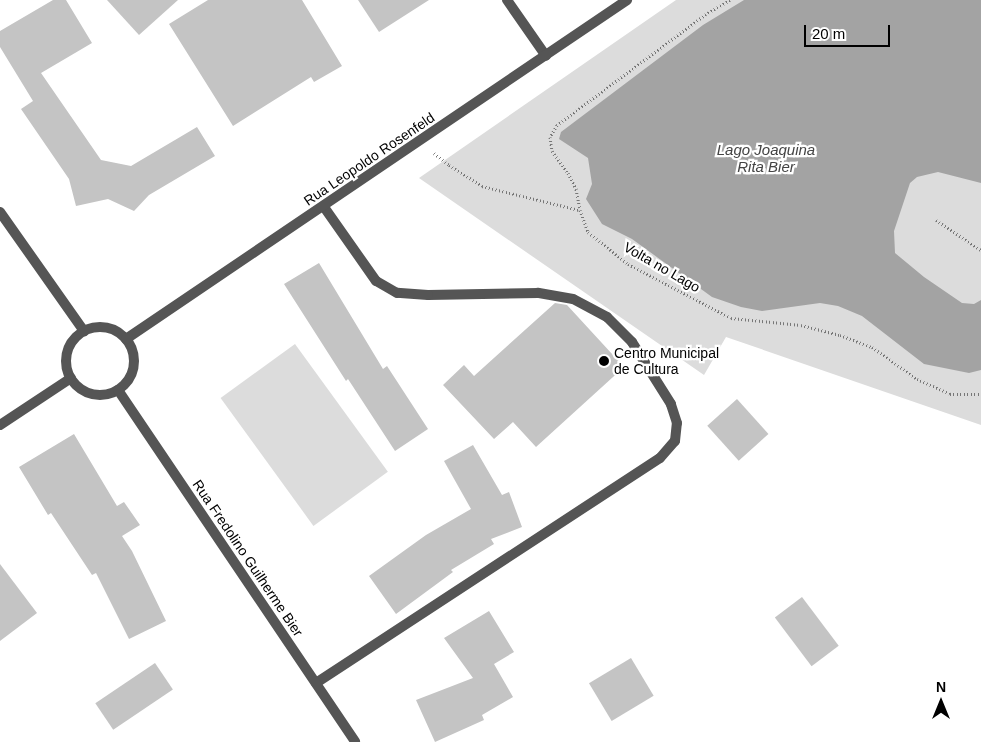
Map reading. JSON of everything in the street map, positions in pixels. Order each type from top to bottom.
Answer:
[{"type":"street","points":[[507,0],[546,56]]},
{"type":"street","name":"Rua Leopoldo Rosenfeld","points":[[126,339],[324,207],[627,0]]},
{"type":"street","points":[[316,683],[660,458],[675,441],[677,423],[671,404],[632,342],[607,317],[573,299],[538,293],[428,295],[397,293],[376,281],[324,207]]},
{"type":"street","points":[[0,212],[84,331]]},
{"type":"street","points":[[95,327],[107,327],[118,331],[126,339],[132,349],[134,361],[132,372],[127,382],[118,390],[97,395],[77,386],[66,367],[66,357],[72,342],[84,331],[95,327]]},
{"type":"street","points":[[0,425],[71,378]]},
{"type":"street","name":"Rua Fredolino Guilherme Bier","points":[[118,390],[355,742]]},
{"type":"path","name":"Volta no Lago","points":[[730,0],[706,14],[558,125],[550,137],[552,150],[568,173],[576,189],[580,210],[588,232],[628,264],[731,318],[802,325],[840,335],[872,347],[917,379],[950,394],[981,394]]},
{"type":"path","points":[[421,140],[449,165],[482,186],[580,210]]},
{"type":"path","points":[[936,220],[981,250]]},
{"type":"shaded area","name":"Lago Joaquina Rita Bier","points":[[676,0],[981,0],[981,425],[726,337],[704,375],[419,178]]},
{"type":"shaded area","points":[[295,344],[388,472],[313,526],[221,398]]},
{"type":"water","name":"Lago Joaquina Rita Bier","points":[[744,0],[981,0],[981,183],[938,172],[917,177],[910,183],[894,231],[895,253],[924,277],[962,303],[974,304],[981,300],[981,370],[969,373],[924,364],[862,316],[838,306],[820,303],[762,311],[741,307],[712,297],[632,239],[602,224],[586,199],[592,184],[588,158],[559,139],[561,132],[703,25]]},
{"type":"building","points":[[53,0],[66,0],[92,43],[41,73],[101,160],[131,166],[197,127],[215,156],[149,195],[134,211],[108,199],[76,206],[69,179],[21,109],[33,101],[0,47],[0,31]]},
{"type":"building","points":[[107,0],[178,0],[139,35]]},
{"type":"building","points":[[208,0],[302,0],[342,66],[314,82],[311,77],[233,126],[169,24]]},
{"type":"building","points":[[358,0],[429,0],[379,32]]},
{"type":"building","points":[[319,263],[383,369],[387,366],[428,429],[395,451],[348,379],[346,381],[284,284]]},
{"type":"building","points":[[555,303],[567,305],[624,367],[536,447],[513,422],[494,439],[443,385],[464,365],[474,376]]},
{"type":"building","points":[[737,399],[768,434],[739,461],[707,426]]},
{"type":"building","points":[[74,434],[117,506],[124,502],[140,525],[122,536],[132,551],[166,621],[129,639],[96,573],[92,575],[51,513],[48,515],[19,467]]},
{"type":"building","points":[[473,445],[502,495],[509,492],[522,527],[491,539],[494,544],[451,570],[453,572],[396,614],[369,576],[426,535],[471,509],[444,461]]},
{"type":"building","points":[[0,564],[37,613],[0,641]]},
{"type":"building","points":[[802,597],[839,646],[812,666],[775,617]]},
{"type":"building","points":[[489,611],[514,652],[494,664],[513,697],[482,715],[484,720],[435,742],[416,700],[473,678],[444,638]]},
{"type":"building","points":[[631,658],[654,696],[612,721],[589,683]]},
{"type":"building","points":[[155,663],[173,690],[113,730],[95,703]]},
{"type":"place","name":"Centro Municipal de Cultura","points":[[604,361]]}]
